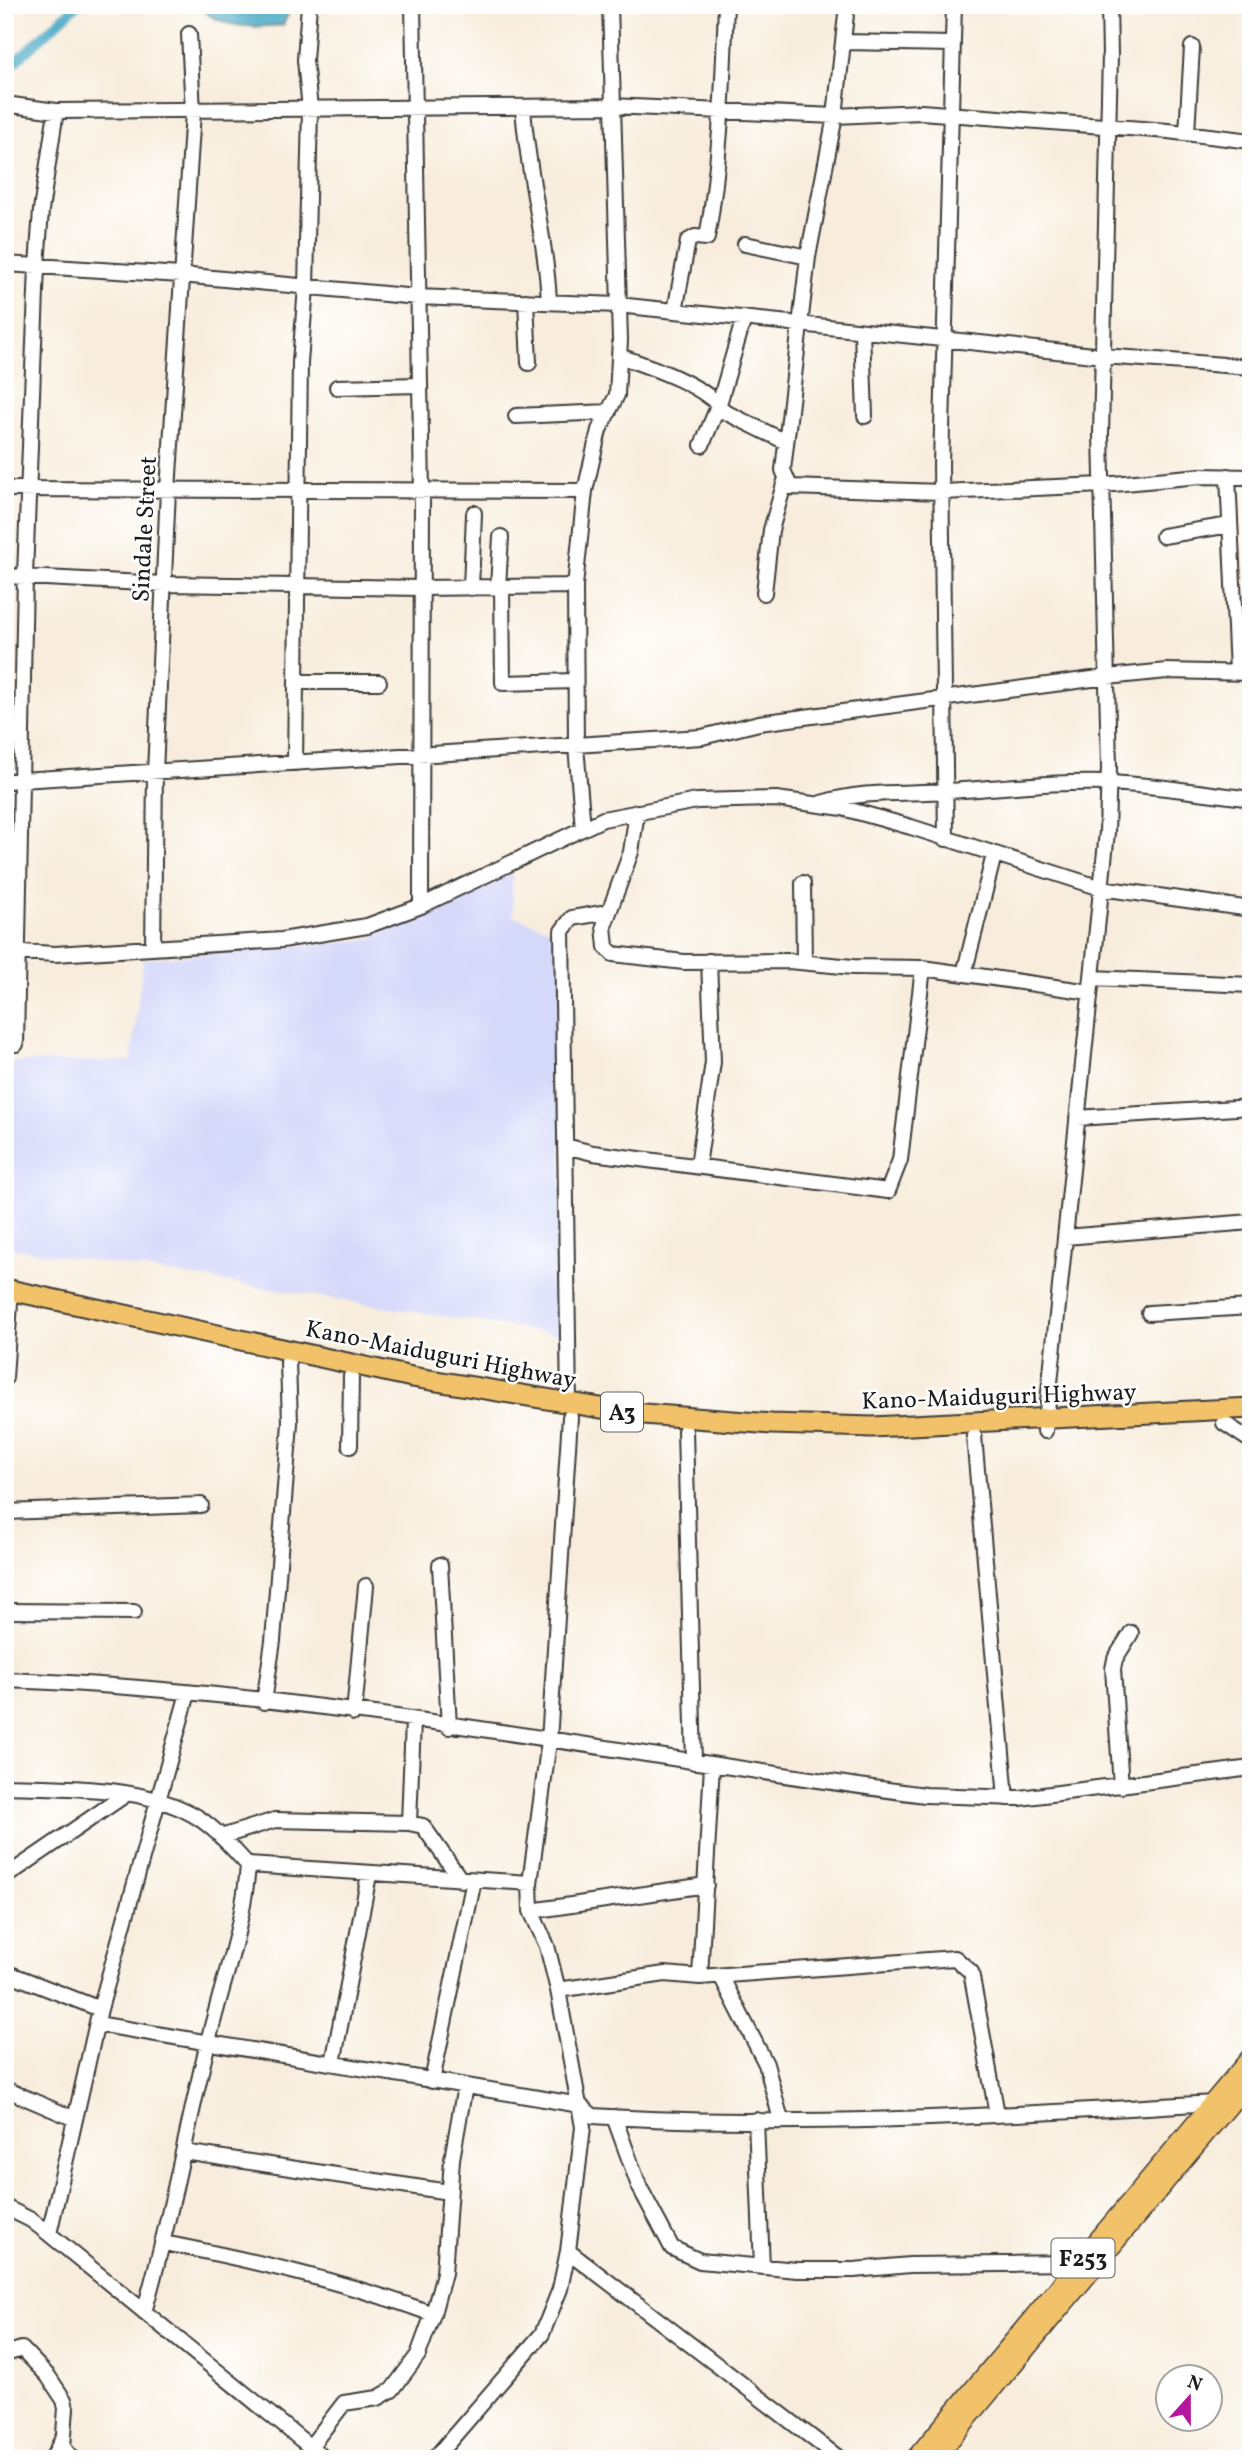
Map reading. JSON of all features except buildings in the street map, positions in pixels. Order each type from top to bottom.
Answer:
[{"type":"highway","name":"Kano-Maiduguri Highway","points":[[7,1297],[570,1411],[818,1426],[1251,1421]]},
{"type":"highway","name":"Kano-Maiduguri Highway","points":[[7,1297],[351,1376],[685,1431],[817,1438],[975,1436],[1045,1425],[1251,1408]]},
{"type":"main road","name":"F253","points":[[934,2459],[1251,2057]]},
{"type":"main road","name":"F253","points":[[915,2459],[1079,2263],[1112,2233],[1251,2079]]},
{"type":"street","points":[[295,763],[300,362],[306,287],[310,109],[305,60],[309,5]]},
{"type":"street","points":[[412,5],[422,491],[421,906]]},
{"type":"street","points":[[583,828],[576,746],[575,586],[584,491],[599,430],[617,395],[619,356],[610,5]]},
{"type":"street","points":[[675,311],[688,241],[695,237],[706,237],[722,110],[726,5]]},
{"type":"street","points":[[764,593],[771,530],[785,481],[786,443],[808,257],[835,116],[847,5]]},
{"type":"street","points":[[946,839],[942,492],[954,5]]},
{"type":"street","points":[[1045,1425],[1101,888],[1109,783],[1102,485],[1109,127],[1108,5]]},
{"type":"street","name":"Sindale Street","points":[[153,948],[155,772],[168,490],[193,112],[189,34]]},
{"type":"street","points":[[843,42],[953,44]]},
{"type":"street","points":[[1187,133],[1192,47]]},
{"type":"street","points":[[6,106],[56,111],[193,112],[611,106],[835,116],[921,112],[1187,133],[1251,141]]},
{"type":"street","points":[[523,107],[527,155],[547,255],[549,302]]},
{"type":"street","points":[[16,1044],[12,951],[20,870],[25,575],[37,266],[41,210],[56,111]]},
{"type":"street","points":[[746,244],[808,257]]},
{"type":"street","points":[[5,264],[181,275],[417,297],[618,304],[1103,356],[1251,367]]},
{"type":"street","points":[[526,301],[529,363]]},
{"type":"street","points":[[702,445],[719,404],[744,318]]},
{"type":"street","points":[[862,331],[865,416]]},
{"type":"street","points":[[619,356],[666,372],[719,404],[736,418],[786,443]]},
{"type":"street","points":[[337,387],[419,385]]},
{"type":"street","points":[[516,416],[608,412]]},
{"type":"street","points":[[785,481],[797,489],[942,492],[1228,476],[1251,477]]},
{"type":"street","points":[[5,781],[702,737],[759,723],[1107,677],[1167,671],[1244,672],[1228,476]]},
{"type":"street","points":[[5,489],[584,491]]},
{"type":"street","points":[[471,588],[474,513]]},
{"type":"street","points":[[1163,536],[1230,525]]},
{"type":"street","points":[[500,537],[503,683],[575,681]]},
{"type":"street","points":[[5,576],[164,584],[422,589],[575,586]]},
{"type":"street","points":[[296,682],[379,682]]},
{"type":"street","points":[[817,805],[851,794],[1057,783],[1109,783],[1251,799]]},
{"type":"street","points":[[12,951],[55,954],[282,940],[367,926],[421,906],[603,819],[697,801],[776,799],[817,805],[911,827],[1101,888],[1251,909]]},
{"type":"street","points":[[637,812],[631,852],[608,912],[603,936],[606,947],[613,954],[635,958],[923,968],[1091,985],[1251,985]]},
{"type":"street","points":[[964,974],[994,855]]},
{"type":"street","points":[[5,870],[20,870]]},
{"type":"street","points":[[803,883],[804,962]]},
{"type":"street","points":[[434,2459],[542,2334],[557,2299],[568,2251],[583,2127],[558,1990],[547,1946],[531,1911],[530,1883],[549,1741],[570,1411],[562,931],[572,918],[608,912]]},
{"type":"street","points":[[698,1166],[713,1062],[709,961]]},
{"type":"street","points":[[565,1146],[888,1191],[900,1160],[923,968]]},
{"type":"street","points":[[1077,1118],[1251,1107]]},
{"type":"street","points":[[1065,1237],[1251,1222]]},
{"type":"street","points":[[5,1378],[7,1297]]},
{"type":"street","points":[[1149,1313],[1251,1307]]},
{"type":"street","points":[[264,1702],[273,1641],[290,1423],[288,1362]]},
{"type":"street","points":[[349,1446],[351,1376]]},
{"type":"street","points":[[1224,1423],[1251,1441]]},
{"type":"street","points":[[685,1431],[694,1762]]},
{"type":"street","points":[[975,1436],[1006,1798]]},
{"type":"street","points":[[5,1511],[201,1505]]},
{"type":"street","points":[[440,1565],[449,1727]]},
{"type":"street","points":[[354,1713],[366,1586]]},
{"type":"street","points":[[5,1611],[134,1612]]},
{"type":"street","points":[[1121,1786],[1113,1669],[1115,1658],[1131,1633]]},
{"type":"street","points":[[5,1680],[121,1684],[354,1713],[925,1795],[1006,1798],[1251,1768]]},
{"type":"street","points":[[49,2234],[100,2009],[188,1693]]},
{"type":"street","points":[[409,1823],[412,1721]]},
{"type":"street","points":[[700,1977],[712,1765]]},
{"type":"street","points":[[5,1786],[125,1795],[158,1802],[192,1814],[221,1837],[248,1865],[369,1875],[530,1883]]},
{"type":"street","points":[[5,1877],[125,1795]]},
{"type":"street","points":[[221,1837],[275,1820],[409,1823],[423,1826],[468,1880],[432,2081]]},
{"type":"street","points":[[144,2312],[164,2243],[208,2042],[246,1897],[248,1865]]},
{"type":"street","points":[[333,2063],[369,1875]]},
{"type":"street","points":[[531,1911],[706,1885]]},
{"type":"street","points":[[558,1990],[665,1974],[721,1976],[955,1958],[971,1972],[997,2114]]},
{"type":"street","points":[[721,1976],[766,2064],[781,2120]]},
{"type":"street","points":[[7,1978],[100,2009]]},
{"type":"street","points":[[97,2024],[580,2105],[593,2116],[781,2120],[1213,2104]]},
{"type":"street","points":[[310,2447],[344,2403],[378,2398],[392,2390],[418,2355],[433,2315],[444,2273],[449,2192],[465,2086]]},
{"type":"street","points":[[5,2089],[75,2119]]},
{"type":"street","points":[[614,2117],[639,2186],[672,2248],[700,2262],[854,2270],[910,2265],[1079,2263]]},
{"type":"street","points":[[756,2120],[762,2267]]},
{"type":"street","points":[[184,2152],[449,2192]]},
{"type":"street","points":[[5,2207],[31,2220],[49,2234],[325,2459]]},
{"type":"street","points":[[164,2243],[289,2270],[382,2295],[433,2315]]},
{"type":"street","points":[[568,2251],[840,2459]]},
{"type":"street","points":[[5,2354],[22,2349],[48,2376],[66,2408],[63,2448],[72,2459]]},
{"type":"street","points":[[52,2459],[63,2438]]},
{"type":"shaded area","points":[[512,873],[513,916],[562,933],[562,1335],[5,1247],[5,1062],[131,1061],[143,959],[365,940]]},
{"type":"water","points":[[197,5],[292,5],[283,25],[259,27],[226,23]]},
{"type":"waterway","points":[[5,71],[77,5]]}]
